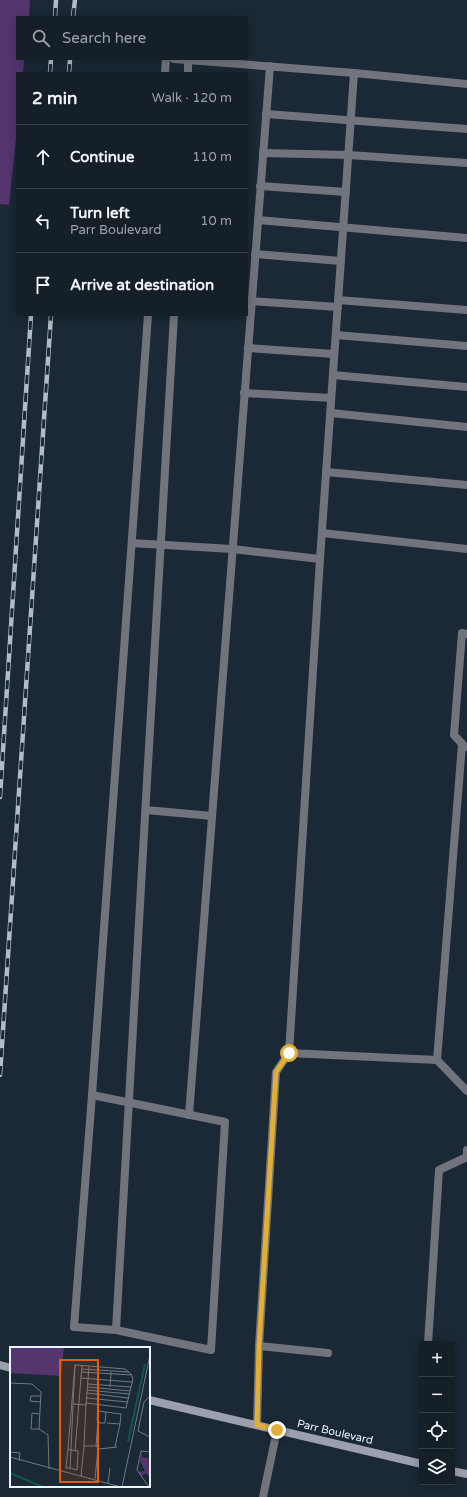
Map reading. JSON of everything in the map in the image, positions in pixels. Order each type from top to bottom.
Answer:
[{"type":"street","points":[[0,1365],[10,1368]]},
{"type":"street","name":"Parr Boulevard","points":[[150,1400],[419,1463]]},
{"type":"street","points":[[455,1472],[467,1474]]},
{"type":"lane","points":[[166,60],[166,72]]},
{"type":"lane","points":[[188,72],[188,60],[354,73],[467,84]]},
{"type":"lane","points":[[189,1115],[270,66]]},
{"type":"lane","points":[[257,1425],[259,1346],[276,1072],[289,1053],[320,559],[354,73]]},
{"type":"lane","points":[[266,114],[467,129]]},
{"type":"lane","points":[[263,152],[349,155],[467,163]]},
{"type":"lane","points":[[260,186],[346,192]]},
{"type":"lane","points":[[258,220],[467,238]]},
{"type":"lane","points":[[255,254],[341,261]]},
{"type":"lane","points":[[252,301],[338,303],[467,310]]},
{"type":"lane","points":[[92,1095],[225,1122],[211,1350],[116,1330],[74,1327],[148,316]]},
{"type":"lane","points":[[116,1330],[174,316]]},
{"type":"lane","points":[[336,335],[467,346]]},
{"type":"lane","points":[[248,348],[334,354]]},
{"type":"lane","points":[[333,375],[467,387]]},
{"type":"lane","points":[[244,393],[331,398]]},
{"type":"lane","points":[[330,413],[467,427]]},
{"type":"lane","points":[[326,472],[467,485]]},
{"type":"lane","points":[[322,533],[467,549]]},
{"type":"lane","points":[[132,542],[232,549],[320,559]]},
{"type":"lane","points":[[437,1060],[464,747],[454,735],[462,633],[467,634]]},
{"type":"lane","points":[[146,810],[212,816]]},
{"type":"lane","points":[[289,1053],[437,1060],[467,1091]]},
{"type":"lane","points":[[428,1341],[438,1170],[467,1157],[467,1150]]},
{"type":"lane","points":[[259,1346],[328,1353]]},
{"type":"lane","points":[[263,1497],[277,1430]]},
{"type":"shaded area","points":[[0,0],[30,0],[29,16],[16,16],[16,60],[24,60],[23,72],[16,72],[16,138],[9,205],[0,204]]},
{"type":"railway","points":[[55,16],[56,0]]},
{"type":"railway","points":[[73,16],[75,0]]},
{"type":"railway","points":[[50,72],[51,60]]},
{"type":"railway","points":[[69,72],[70,60]]},
{"type":"railway","points":[[0,797],[31,316]]},
{"type":"railway","points":[[0,1075],[51,316]]},
{"type":"route","points":[[277,1430],[257,1425],[259,1346],[276,1072],[289,1053]]}]
